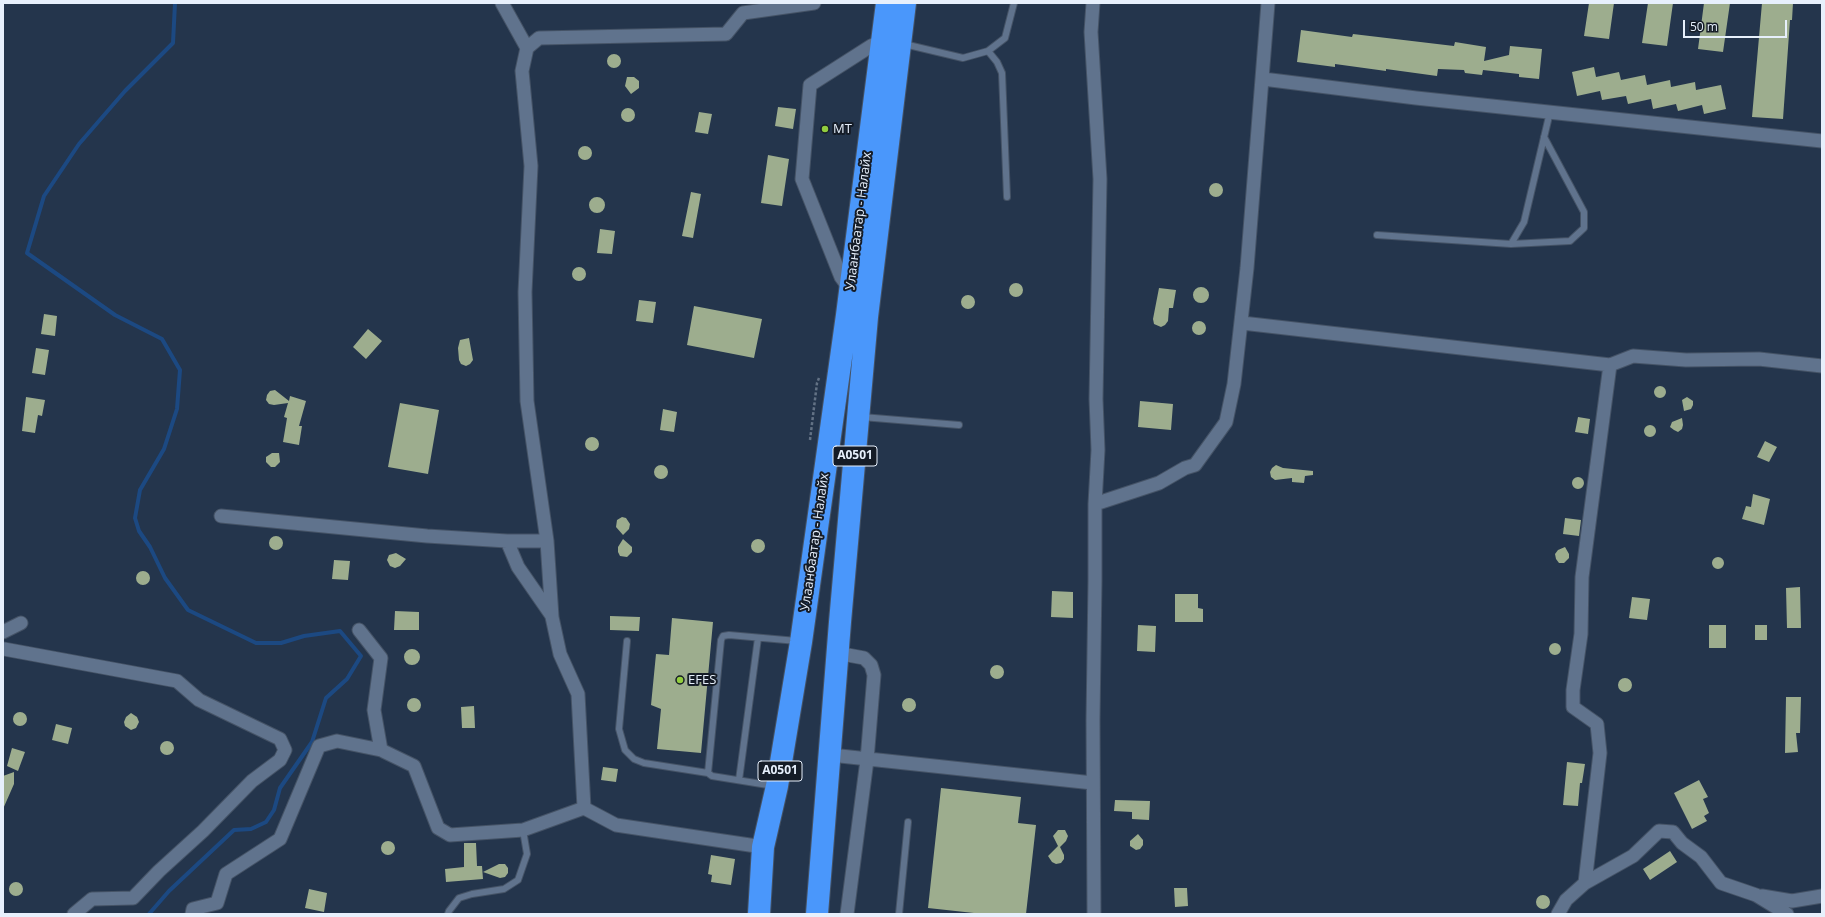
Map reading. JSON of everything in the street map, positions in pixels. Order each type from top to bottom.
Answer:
[{"type":"highway","name":"Улаанбаатар - Налайх","points":[[816,912],[830,755],[837,653],[891,42],[887,3]]},
{"type":"highway","name":"Улаанбаатар - Налайх","points":[[764,910],[763,847],[777,786],[801,642],[850,289],[891,42],[904,3]]},
{"type":"street","points":[[502,3],[527,48]]},
{"type":"street","points":[[584,808],[578,694],[560,654],[552,617],[546,541],[527,401],[525,292],[531,166],[522,71],[527,48],[539,38],[726,34],[744,13],[814,3]]},
{"type":"street","points":[[1093,3],[1091,32],[1100,179],[1096,392],[1098,450],[1095,504],[1093,783],[1094,914]]},
{"type":"street","points":[[1095,504],[1159,483],[1185,468],[1195,465],[1226,422],[1234,384],[1242,323],[1268,3]]},
{"type":"street","points":[[850,289],[841,277],[802,179],[810,85],[871,46],[891,42]]},
{"type":"street","points":[[1263,79],[1822,141]]},
{"type":"street","points":[[1242,323],[1610,365],[1633,356],[1686,360],[1759,359],[1822,366]]},
{"type":"street","points":[[1585,883],[1600,753],[1597,724],[1573,707],[1573,690],[1581,634],[1582,577],[1610,365]]},
{"type":"street","points":[[221,516],[427,536],[507,541],[546,541]]},
{"type":"street","points":[[507,541],[518,567],[552,617]]},
{"type":"street","points":[[3,632],[21,623]]},
{"type":"street","points":[[359,630],[381,658],[374,710],[381,750]]},
{"type":"street","points":[[4,649],[177,682],[199,700],[280,739],[284,750],[280,760],[252,781],[133,898],[92,899],[74,914]]},
{"type":"street","points":[[837,653],[864,658],[871,665],[874,675],[867,760],[847,914]]},
{"type":"street","points":[[192,914],[193,909],[217,903],[226,874],[280,839],[319,746],[337,741],[381,750],[414,766],[438,828],[450,835],[523,830],[584,808],[616,824],[763,847]]},
{"type":"street","points":[[830,755],[1093,783]]},
{"type":"street","points":[[1558,914],[1566,900],[1585,883],[1634,856],[1659,831],[1673,832],[1682,843],[1701,856],[1721,883],[1756,895],[1792,900],[1822,896]]},
{"type":"street","points":[[1756,895],[1788,914]]},
{"type":"lane","points":[[891,42],[963,58],[988,51],[1005,38],[1014,3]]},
{"type":"lane","points":[[988,51],[997,62],[1002,74],[1007,197]]},
{"type":"lane","points":[[1511,244],[1524,222],[1550,112]]},
{"type":"lane","points":[[1377,235],[1511,244],[1570,241],[1584,228],[1584,212],[1544,137]]},
{"type":"lane","points":[[858,416],[959,425]]},
{"type":"lane","points":[[708,773],[721,640],[723,636],[729,634],[801,642]]},
{"type":"lane","points":[[740,780],[758,638]]},
{"type":"lane","points":[[627,642],[619,729],[625,750],[634,759],[644,763],[708,773],[712,776],[777,786]]},
{"type":"lane","points":[[899,914],[908,822]]},
{"type":"lane","points":[[448,914],[449,910],[459,898],[472,894],[504,889],[518,880],[527,854],[523,830]]},
{"type":"building","points":[[1589,3],[1614,3],[1609,39],[1584,36]]},
{"type":"building","points":[[1648,3],[1673,3],[1667,46],[1642,43]]},
{"type":"building","points":[[1704,3],[1730,3],[1723,52],[1698,49]]},
{"type":"building","points":[[1762,3],[1793,3],[1792,20],[1790,20],[1783,119],[1752,117]]},
{"type":"building","points":[[1301,30],[1352,37],[1353,34],[1454,46],[1455,42],[1486,47],[1484,61],[1509,55],[1510,46],[1542,49],[1539,79],[1519,77],[1519,74],[1483,70],[1482,75],[1465,73],[1464,70],[1438,69],[1437,76],[1386,69],[1386,71],[1335,64],[1335,67],[1297,62]]},
{"type":"building","points":[[611,54],[617,54],[621,58],[621,64],[617,68],[611,68],[607,64],[607,58]]},
{"type":"building","points":[[1594,67],[1596,77],[1619,72],[1621,80],[1645,75],[1647,85],[1670,80],[1671,87],[1695,82],[1696,90],[1721,85],[1726,109],[1704,114],[1702,105],[1678,111],[1676,104],[1653,109],[1651,99],[1628,104],[1626,96],[1602,100],[1600,91],[1577,96],[1572,72]]},
{"type":"building","points":[[627,77],[634,77],[639,81],[639,88],[631,94],[625,86]]},
{"type":"building","points":[[778,107],[796,109],[793,129],[775,126]]},
{"type":"building","points":[[625,108],[631,108],[635,112],[635,118],[631,122],[625,122],[621,118],[621,112]]},
{"type":"building","points":[[699,112],[712,114],[708,134],[695,132]]},
{"type":"building","points":[[582,146],[588,146],[592,150],[592,156],[588,160],[582,160],[578,156],[578,150]]},
{"type":"building","points":[[768,155],[789,159],[782,206],[761,203]]},
{"type":"building","points":[[1213,183],[1219,183],[1223,187],[1223,193],[1219,197],[1213,197],[1209,193],[1209,187]]},
{"type":"building","points":[[691,192],[701,194],[693,238],[682,236]]},
{"type":"building","points":[[597,197],[604,202],[605,205],[600,212],[597,213],[590,208],[589,205],[594,198]]},
{"type":"building","points":[[600,229],[615,231],[612,254],[597,253]]},
{"type":"building","points":[[576,267],[582,267],[586,271],[586,277],[582,281],[576,281],[572,277],[572,271]]},
{"type":"building","points":[[1013,283],[1019,283],[1023,287],[1023,293],[1019,297],[1013,297],[1009,293],[1009,287]]},
{"type":"building","points":[[1201,287],[1208,292],[1209,295],[1204,302],[1201,303],[1194,298],[1193,295],[1198,288]]},
{"type":"building","points":[[1159,288],[1176,290],[1173,308],[1169,308],[1168,321],[1161,327],[1154,324],[1153,319]]},
{"type":"building","points":[[965,295],[971,295],[975,299],[975,305],[971,309],[965,309],[961,305],[961,299]]},
{"type":"building","points":[[639,300],[656,302],[653,323],[636,321]]},
{"type":"building","points":[[694,306],[762,319],[754,358],[687,345]]},
{"type":"building","points":[[44,314],[57,316],[55,336],[41,334]]},
{"type":"building","points":[[1196,321],[1202,321],[1206,325],[1206,331],[1202,335],[1196,335],[1192,331],[1192,325]]},
{"type":"building","points":[[368,329],[382,341],[366,359],[353,347]]},
{"type":"building","points":[[469,338],[473,360],[466,366],[461,364],[459,360],[458,348],[460,340]]},
{"type":"building","points":[[36,348],[49,350],[45,375],[32,373]]},
{"type":"building","points":[[1658,386],[1662,386],[1666,392],[1662,398],[1658,398],[1654,394],[1654,390]]},
{"type":"building","points":[[275,390],[289,401],[290,396],[306,401],[299,426],[302,426],[299,445],[283,442],[287,418],[284,417],[288,403],[274,405],[269,404],[266,400],[267,395],[270,391]]},
{"type":"building","points":[[26,397],[45,400],[42,416],[38,415],[35,433],[22,431]]},
{"type":"building","points":[[1687,397],[1693,401],[1693,405],[1691,409],[1684,411],[1682,400]]},
{"type":"building","points":[[1140,401],[1173,404],[1171,430],[1138,427]]},
{"type":"building","points":[[400,403],[439,410],[428,474],[388,467]]},
{"type":"building","points":[[663,409],[677,412],[674,432],[660,430]]},
{"type":"building","points":[[1578,417],[1590,419],[1588,434],[1575,432]]},
{"type":"building","points":[[1682,418],[1682,429],[1678,432],[1670,427],[1672,422]]},
{"type":"building","points":[[1648,425],[1652,425],[1656,431],[1652,437],[1648,437],[1644,433],[1644,429]]},
{"type":"building","points":[[589,437],[595,437],[599,441],[599,447],[595,451],[589,451],[585,447],[585,441]]},
{"type":"building","points":[[1765,441],[1777,447],[1769,462],[1757,457]]},
{"type":"building","points":[[272,453],[279,453],[280,462],[275,467],[271,467],[266,462],[266,457]]},
{"type":"building","points":[[658,465],[664,465],[668,469],[668,475],[664,479],[658,479],[654,475],[654,469]]},
{"type":"building","points":[[1276,465],[1283,468],[1313,471],[1313,475],[1305,476],[1304,483],[1292,482],[1292,478],[1275,480],[1271,477],[1270,472]]},
{"type":"building","points":[[1578,477],[1582,479],[1584,483],[1582,487],[1578,489],[1574,487],[1572,483],[1574,479]]},
{"type":"building","points":[[1753,494],[1770,499],[1764,525],[1742,519],[1746,506],[1751,507]]},
{"type":"building","points":[[622,517],[626,518],[630,524],[629,529],[623,535],[616,527],[617,520]]},
{"type":"building","points":[[1565,518],[1581,520],[1579,536],[1563,534]]},
{"type":"building","points":[[273,536],[279,536],[283,540],[283,546],[279,550],[273,550],[269,546],[269,540]]},
{"type":"building","points":[[623,539],[632,547],[632,552],[627,557],[620,556],[618,552],[618,547]]},
{"type":"building","points":[[755,539],[761,539],[765,543],[765,549],[761,553],[755,553],[751,549],[751,543]]},
{"type":"building","points":[[1565,547],[1569,554],[1569,558],[1564,563],[1559,563],[1555,554],[1558,550]]},
{"type":"building","points":[[396,553],[406,559],[400,566],[395,568],[390,566],[387,560],[389,555]]},
{"type":"building","points":[[1718,557],[1722,559],[1724,563],[1722,567],[1718,569],[1714,567],[1712,563],[1714,559]]},
{"type":"building","points":[[334,560],[350,561],[348,580],[332,579]]},
{"type":"building","points":[[140,571],[146,571],[150,575],[150,581],[146,585],[140,585],[136,581],[136,575]]},
{"type":"building","points":[[1800,587],[1801,628],[1787,628],[1786,588]]},
{"type":"building","points":[[1052,591],[1073,592],[1073,618],[1051,617]]},
{"type":"building","points":[[1175,594],[1198,594],[1198,608],[1203,609],[1203,622],[1175,622]]},
{"type":"building","points":[[1632,597],[1650,599],[1647,620],[1629,618]]},
{"type":"building","points":[[395,611],[419,612],[419,630],[394,630]]},
{"type":"building","points":[[610,616],[640,617],[639,631],[610,630]]},
{"type":"building","name":"EFES","points":[[672,618],[713,622],[701,753],[657,749],[661,709],[651,705],[656,654],[669,655]]},
{"type":"building","points":[[1138,625],[1156,626],[1155,652],[1137,651]]},
{"type":"building","points":[[1709,625],[1726,625],[1726,648],[1709,648]]},
{"type":"building","points":[[1755,625],[1767,625],[1767,640],[1755,640]]},
{"type":"building","points":[[1555,643],[1559,645],[1561,649],[1559,653],[1555,655],[1551,653],[1549,649],[1551,645]]},
{"type":"building","points":[[412,649],[419,654],[420,657],[415,664],[412,665],[405,660],[404,657],[409,650]]},
{"type":"building","points":[[994,665],[1000,665],[1004,669],[1004,675],[1000,679],[994,679],[990,675],[990,669]]},
{"type":"building","points":[[1622,678],[1628,678],[1632,682],[1632,688],[1628,692],[1622,692],[1618,688],[1618,682]]},
{"type":"building","points":[[1786,697],[1801,697],[1800,733],[1796,733],[1798,752],[1785,753]]},
{"type":"building","points":[[411,698],[417,698],[421,702],[421,708],[417,712],[411,712],[407,708],[407,702]]},
{"type":"building","points":[[906,698],[912,698],[916,702],[916,708],[912,712],[906,712],[902,708],[902,702]]},
{"type":"building","points":[[474,706],[475,728],[462,728],[461,707]]},
{"type":"building","points":[[17,712],[23,712],[27,716],[27,722],[23,726],[17,726],[13,722],[13,716]]},
{"type":"building","points":[[131,713],[137,717],[139,722],[136,728],[131,730],[125,726],[124,722],[126,717]]},
{"type":"building","points":[[56,724],[72,728],[68,744],[52,740]]},
{"type":"building","points":[[164,741],[170,741],[174,745],[174,751],[170,755],[164,755],[160,751],[160,745]]},
{"type":"building","points":[[12,748],[25,752],[18,771],[7,766]]},
{"type":"building","points":[[1567,762],[1585,764],[1582,783],[1580,783],[1578,806],[1563,805]]},
{"type":"building","points":[[603,767],[618,769],[616,782],[601,780]]},
{"type":"building","points":[[14,772],[14,784],[3,809],[3,776]]},
{"type":"building","points":[[1699,780],[1708,797],[1703,799],[1709,813],[1704,816],[1707,821],[1692,829],[1674,793]]},
{"type":"building","points":[[941,788],[1021,797],[1018,823],[1036,825],[1026,914],[983,914],[928,908]]},
{"type":"building","points":[[1115,800],[1150,801],[1149,820],[1132,819],[1132,812],[1114,811]]},
{"type":"building","points":[[1058,830],[1065,830],[1068,836],[1066,841],[1060,847],[1064,855],[1064,859],[1061,863],[1056,864],[1052,862],[1048,856],[1058,846],[1053,836]]},
{"type":"building","points":[[1138,834],[1143,840],[1143,845],[1140,849],[1136,850],[1130,846],[1130,841]]},
{"type":"building","points":[[385,841],[391,841],[395,845],[395,851],[391,855],[385,855],[381,851],[381,845]]},
{"type":"building","points":[[464,843],[476,843],[477,866],[482,866],[483,879],[446,882],[445,869],[464,867]]},
{"type":"building","points":[[1670,851],[1677,862],[1650,880],[1643,869]]},
{"type":"building","points":[[711,855],[735,859],[731,885],[711,882],[712,875],[708,874]]},
{"type":"building","points":[[499,864],[505,864],[508,868],[508,873],[505,877],[500,878],[483,872]]},
{"type":"building","points":[[13,882],[19,882],[23,886],[23,892],[19,896],[13,896],[9,892],[9,886]]},
{"type":"building","points":[[1174,888],[1187,888],[1188,906],[1175,907]]},
{"type":"building","points":[[309,889],[327,893],[324,912],[305,908]]},
{"type":"building","points":[[1540,895],[1546,895],[1550,899],[1550,905],[1546,909],[1540,909],[1536,905],[1536,899]]},
{"type":"waterway","points":[[149,914],[169,891],[234,830],[251,829],[266,822],[274,810],[280,788],[312,742],[326,698],[347,679],[361,656],[340,631],[304,636],[281,643],[256,643],[188,610],[165,578],[150,547],[139,531],[135,518],[140,490],[164,449],[177,409],[180,370],[162,339],[115,315],[27,253],[44,196],[79,144],[125,91],[173,43],[175,3]]},
{"type":"place","name":"MT","points":[[825,129]]},
{"type":"place","name":"EFES","points":[[680,680]]}]
